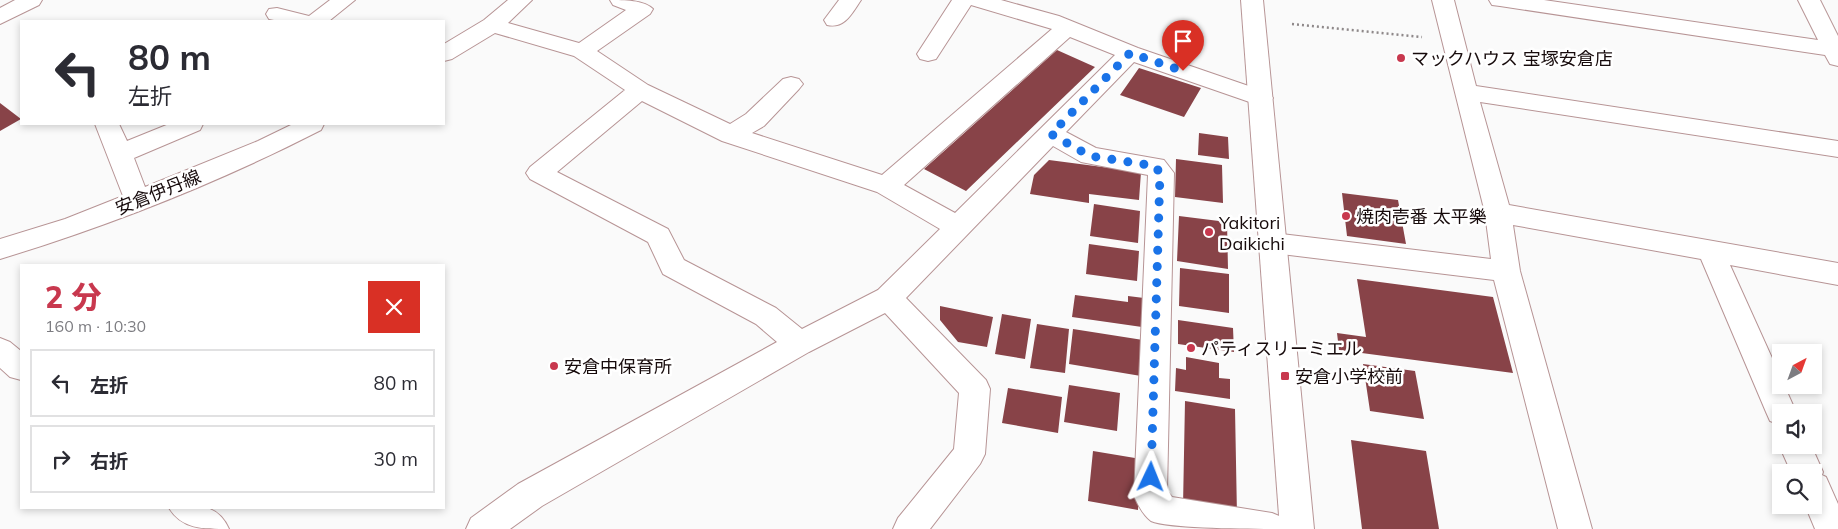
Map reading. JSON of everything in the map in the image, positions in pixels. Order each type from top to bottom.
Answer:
[{"type":"street","points":[[317,20],[344,0]]},
{"type":"street","points":[[445,53],[492,24],[521,0]]},
{"type":"street","points":[[582,51],[642,9],[622,0]]},
{"type":"street","points":[[835,20],[850,0]]},
{"type":"street","points":[[928,54],[962,0]]},
{"type":"street","points":[[978,0],[1068,27],[1130,53],[1261,98]]},
{"type":"street","points":[[1252,0],[1297,529]]},
{"type":"street","points":[[1443,0],[1498,213],[1506,271],[1576,529]]},
{"type":"street","points":[[1500,0],[1836,53]]},
{"type":"street","points":[[1809,0],[1836,53]]},
{"type":"street","points":[[0,17],[27,1]]},
{"type":"street","points":[[277,14],[299,20]]},
{"type":"street","points":[[492,24],[582,51],[640,90],[731,135],[886,186],[958,227]]},
{"type":"street","points":[[886,186],[1068,27]]},
{"type":"street","points":[[484,529],[530,495],[799,344],[888,298],[1130,53]]},
{"type":"street","points":[[731,135],[755,120],[791,84]]},
{"type":"street","points":[[640,90],[538,173],[660,236],[673,268],[766,316],[799,344]]},
{"type":"street","points":[[1466,92],[1838,149]]},
{"type":"street","points":[[107,125],[137,200]]},
{"type":"street","points":[[120,154],[189,125]]},
{"type":"street","name":"安倉伊丹線","points":[[0,249],[74,226],[267,147],[310,125]]},
{"type":"street","points":[[1051,134],[1090,156],[1155,166],[1160,173],[1150,496],[1163,511],[1272,529]]},
{"type":"street","points":[[1498,213],[1838,274]]},
{"type":"street","points":[[1274,243],[1506,271]]},
{"type":"street","points":[[1711,252],[1778,404]]},
{"type":"street","points":[[888,298],[976,389],[968,454],[910,529]]},
{"type":"street","points":[[0,350],[20,367]]},
{"type":"street","points":[[1822,506],[1832,529]]},
{"type":"street","points":[[187,509],[212,529]]},
{"type":"path","points":[[1292,24],[1453,40]]},
{"type":"building","points":[[1057,50],[1095,67],[966,191],[924,169]]},
{"type":"building","points":[[1139,68],[1201,88],[1184,117],[1120,95]]},
{"type":"building","points":[[0,103],[20,120],[0,131]]},
{"type":"building","points":[[1199,133],[1228,137],[1229,159],[1198,155]]},
{"type":"building","points":[[1176,159],[1222,165],[1223,203],[1175,197]]},
{"type":"building","points":[[1049,160],[1141,172],[1139,200],[1089,194],[1089,203],[1030,194],[1034,175]]},
{"type":"building","points":[[1342,193],[1398,200],[1406,244],[1347,236]]},
{"type":"building","points":[[1094,204],[1140,211],[1138,243],[1090,236]]},
{"type":"building","points":[[1179,216],[1227,222],[1228,269],[1177,261]]},
{"type":"building","points":[[1089,244],[1139,251],[1137,281],[1086,274]]},
{"type":"building","points":[[1180,268],[1229,274],[1229,313],[1179,306]]},
{"type":"building","points":[[1357,279],[1493,297],[1513,373],[1339,350],[1337,333],[1366,337]]},
{"type":"building","points":[[1075,295],[1128,302],[1128,296],[1144,298],[1142,327],[1072,317]]},
{"type":"building","points":[[940,306],[993,317],[987,347],[958,342],[940,320]]},
{"type":"building","points":[[1002,314],[1031,319],[1025,359],[995,354]]},
{"type":"building","points":[[1178,320],[1233,328],[1234,352],[1178,344]]},
{"type":"building","points":[[1037,324],[1069,329],[1065,373],[1030,368]]},
{"type":"building","points":[[1073,329],[1143,340],[1141,376],[1069,364]]},
{"type":"building","points":[[1186,357],[1219,363],[1219,378],[1230,379],[1230,399],[1175,391],[1176,368],[1186,370]]},
{"type":"building","points":[[1363,364],[1415,371],[1424,419],[1370,411]]},
{"type":"building","points":[[1069,385],[1120,393],[1117,431],[1064,422]]},
{"type":"building","points":[[1008,388],[1062,397],[1058,433],[1002,423]]},
{"type":"building","points":[[1185,401],[1235,409],[1237,515],[1183,506]]},
{"type":"building","points":[[1351,440],[1426,451],[1439,529],[1362,529]]},
{"type":"building","points":[[1093,451],[1141,459],[1138,510],[1088,501]]},
{"type":"place","name":"マックハウス 宝塚安倉店","points":[[1401,58]]},
{"type":"place","name":"焼肉壱番 太平樂","points":[[1346,216]]},
{"type":"place","name":"Yakitori Daikichi","points":[[1209,232]]},
{"type":"place","name":"パティスリーミエル","points":[[1191,348]]},
{"type":"place","name":"安倉中保育所","points":[[554,366]]},
{"type":"place","name":"安倉小学校前","points":[[1285,376]]},
{"type":"route","points":[[1151,477],[1160,173],[1155,166],[1090,156],[1051,134],[1130,53],[1183,71]]}]
